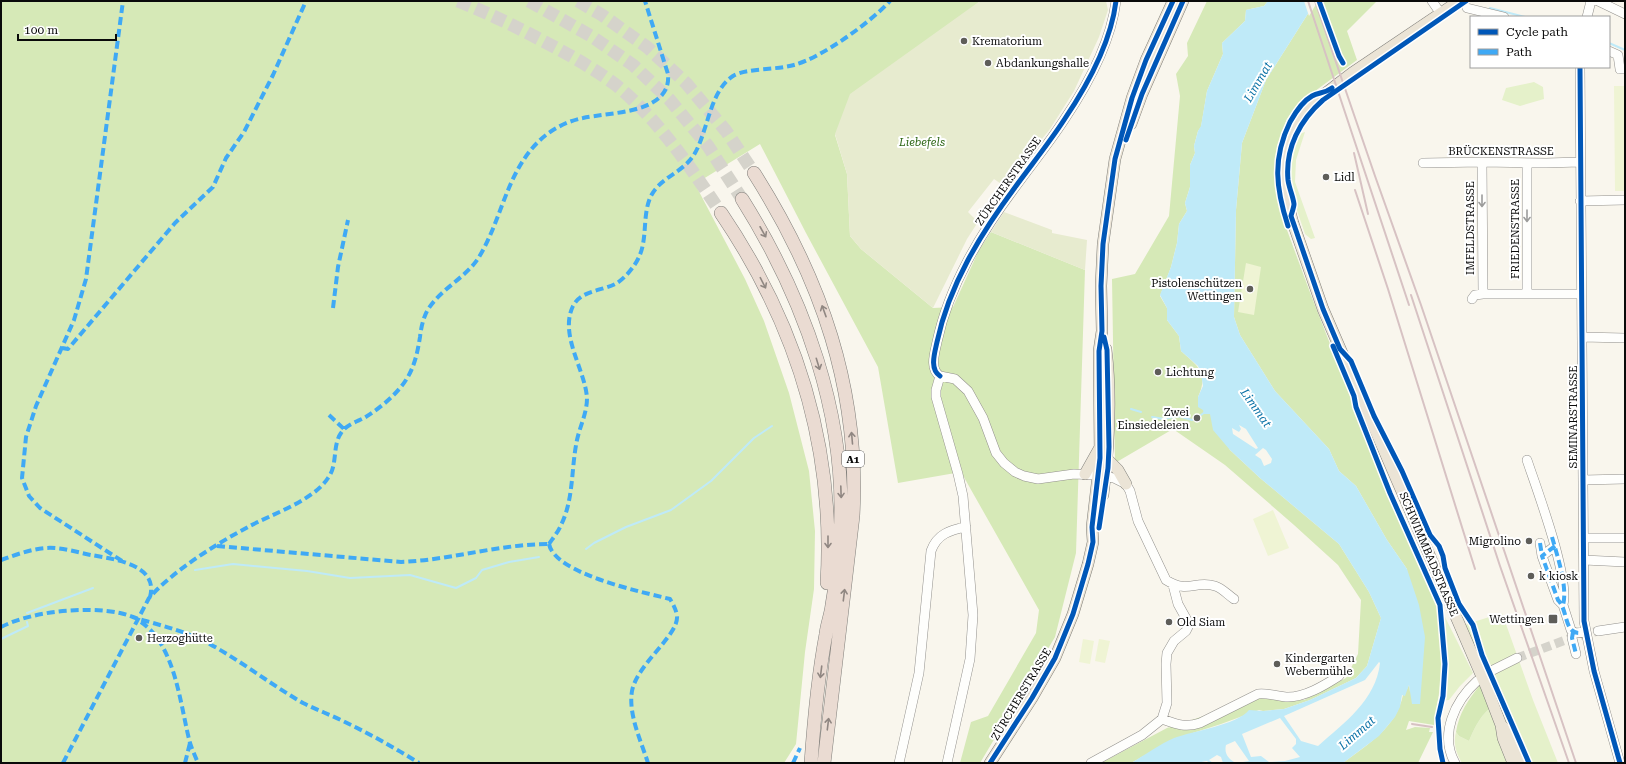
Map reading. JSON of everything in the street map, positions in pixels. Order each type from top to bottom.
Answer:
[{"type":"highway","name":"A1","points":[[754,173],[795,245],[823,310],[840,366],[851,429],[854,481],[853,516],[824,763]]},
{"type":"highway","name":"A1","points":[[742,199],[775,256],[799,309],[821,374],[833,424],[840,479],[841,522],[839,553],[832,606],[826,633]]},
{"type":"highway","name":"A1","points":[[721,214],[752,263],[777,312],[797,362],[812,412],[820,453],[828,516],[826,633],[811,763]]},
{"type":"main road","points":[[1103,476],[1100,447],[1100,351],[1102,331],[1101,286],[1103,244],[1113,178],[1114,159],[1132,98],[1151,47],[1172,1]]},
{"type":"main road","points":[[1113,178],[1142,94],[1183,1]]},
{"type":"main road","name":"SCHWIMMBADSTRASSE","points":[[1463,4],[1441,14],[1352,73],[1314,102],[1298,120],[1287,143],[1282,167],[1285,194],[1293,223],[1323,309],[1430,556],[1501,725],[1503,738],[1513,763]]},
{"type":"main road","points":[[1102,331],[1107,350],[1109,417],[1108,460],[1103,476]]},
{"type":"main road","points":[[1085,474],[1100,447]]},
{"type":"main road","points":[[1108,460],[1118,470],[1126,484]]},
{"type":"main road","name":"ZÜRCHERSTRASSE","points":[[990,763],[1037,690],[1063,641],[1080,594],[1093,542],[1092,527],[1103,476]]},
{"type":"main road","name":"SCHWIMMBADSTRASSE","points":[[1501,725],[1510,734],[1522,763]]},
{"type":"street","name":"ZÜRCHERSTRASSE","points":[[940,376],[936,372],[934,366],[939,334],[951,298],[967,261],[975,246],[1006,200],[1064,120],[1078,98],[1111,30],[1116,1]]},
{"type":"street","points":[[1432,1],[1441,14]]},
{"type":"street","points":[[1588,16],[1591,1]]},
{"type":"street","points":[[1598,1],[1625,14]]},
{"type":"street","points":[[1463,4],[1501,16]]},
{"type":"street","points":[[1610,51],[1618,55],[1620,69],[1625,69]]},
{"type":"street","name":"SEMINARSTRASSE","points":[[1580,68],[1585,632],[1594,671],[1620,763]]},
{"type":"street","name":"IMFELDSTRASSE","points":[[1482,162],[1483,294]]},
{"type":"street","name":"BRÜCKENSTRASSE","points":[[1423,163],[1580,162]]},
{"type":"street","name":"FRIEDENSTRASSE","points":[[1527,163],[1527,294]]},
{"type":"street","points":[[1580,201],[1625,200]]},
{"type":"street","points":[[1472,299],[1475,295],[1483,294],[1581,294]]},
{"type":"street","points":[[1582,337],[1625,338]]},
{"type":"street","points":[[947,763],[967,673],[972,643],[972,596],[963,496],[936,397],[936,390],[940,376],[955,379],[968,391],[984,418],[996,453],[1011,470],[1024,476],[1038,479],[1085,474],[1103,476],[1126,484],[1130,491],[1138,521],[1166,580],[1173,585],[1180,587],[1203,585],[1216,586],[1234,599]]},
{"type":"street","points":[[1527,460],[1555,546],[1563,584],[1563,604],[1568,626],[1573,632],[1572,638],[1576,654]]},
{"type":"street","points":[[1583,480],[1625,479]]},
{"type":"street","points":[[899,763],[919,673],[931,551],[933,546],[943,534],[950,530],[966,526]]},
{"type":"street","points":[[1584,538],[1625,538]]},
{"type":"street","points":[[1540,543],[1542,556],[1558,600],[1563,604]]},
{"type":"street","points":[[1542,556],[1555,546]]},
{"type":"street","points":[[1584,560],[1625,562]]},
{"type":"street","points":[[1091,763],[1142,735],[1162,719],[1167,703],[1167,653],[1174,641],[1188,627],[1188,622],[1178,604],[1173,585]]},
{"type":"street","points":[[1598,631],[1625,627]]},
{"type":"street","points":[[1573,632],[1585,632]]},
{"type":"street","points":[[1490,671],[1517,658]]},
{"type":"street","points":[[1162,719],[1190,726],[1200,723],[1258,694],[1267,693],[1287,697],[1299,695],[1309,692],[1339,676]]},
{"type":"street","points":[[1455,763],[1449,740],[1449,728],[1452,715],[1462,696],[1477,681]]},
{"type":"green space","points":[[1,1],[980,1],[835,135],[847,174],[850,236],[861,249],[933,308],[953,307],[979,250],[991,232],[1085,270],[1076,553],[1055,637],[980,763],[960,763],[971,722],[988,716],[1036,633],[1039,610],[961,472],[898,483],[878,367],[760,144],[695,184],[745,279],[764,321],[789,393],[809,471],[815,531],[814,589],[805,652],[796,744],[784,763],[1,763]]},
{"type":"green space","name":"Liebefels","points":[[980,1],[1106,1],[1108,10],[1099,37],[1074,91],[1050,129],[1004,186],[994,179],[968,212],[978,222],[967,239],[933,308],[861,249],[850,236],[847,174],[835,134],[850,94]]},
{"type":"green space","points":[[1207,1],[1268,1],[1264,6],[1246,10],[1245,21],[1222,43],[1223,54],[1207,91],[1201,127],[1198,131],[1194,146],[1195,153],[1190,165],[1190,187],[1185,203],[1187,211],[1179,224],[1177,243],[1171,267],[1160,296],[1167,308],[1167,320],[1179,336],[1181,351],[1197,366],[1202,376],[1201,389],[1198,397],[1210,413],[1230,450],[1260,478],[1339,544],[1369,592],[1381,618],[1367,666],[1356,678],[1310,700],[1284,709],[1259,710],[1174,739],[1131,763],[1101,763],[1167,728],[1265,696],[1304,700],[1346,678],[1358,654],[1361,600],[1338,565],[1225,465],[1173,429],[1115,463],[1112,279],[1135,274],[1169,216],[1180,96],[1176,74],[1188,56],[1187,43]]},
{"type":"green space","points":[[1316,1],[1377,1],[1347,31],[1357,60],[1299,103],[1287,119],[1277,147],[1275,173],[1279,203],[1284,222],[1311,295],[1388,493],[1438,603],[1441,618],[1443,648],[1441,679],[1434,725],[1409,721],[1406,730],[1415,727],[1430,728],[1429,732],[1433,732],[1418,763],[1343,763],[1371,742],[1388,726],[1394,717],[1409,685],[1410,692],[1407,569],[1387,540],[1356,486],[1339,471],[1329,449],[1275,391],[1240,335],[1234,317],[1236,210],[1242,143],[1266,80]]},
{"type":"green space","points":[[1534,82],[1543,87],[1544,99],[1520,106],[1502,100],[1506,88]]},
{"type":"green space","points":[[1614,86],[1625,86],[1625,191],[1615,191]]},
{"type":"green space","points":[[1305,132],[1296,160],[1295,182],[1315,238],[1311,239],[1305,234],[1290,185],[1291,162],[1294,149],[1299,134]]},
{"type":"green space","points":[[1004,212],[1052,230],[1052,233],[1087,240],[1085,270],[991,232]]},
{"type":"green space","name":"Pistolenschützen Wettingen","points":[[1246,263],[1261,267],[1254,315],[1238,312]]},
{"type":"green space","points":[[1273,510],[1289,548],[1268,556],[1253,519]]},
{"type":"green space","points":[[1438,603],[1473,673],[1449,700],[1438,701],[1442,664],[1442,628]]},
{"type":"green space","points":[[1502,613],[1533,700],[1558,763],[1524,763],[1464,625]]},
{"type":"green space","points":[[1083,639],[1094,641],[1090,664],[1079,662]]},
{"type":"green space","points":[[1099,639],[1110,641],[1105,663],[1095,661]]},
{"type":"green space","points":[[1480,685],[1489,709],[1485,712],[1475,728],[1469,741],[1459,736],[1456,732],[1457,725],[1465,707]]},
{"type":"green space","points":[[1489,709],[1509,763],[1462,763],[1456,748],[1456,732],[1459,736],[1469,741],[1485,712]]},
{"type":"water","name":"Limmat","points":[[1268,1],[1316,1],[1266,80],[1242,143],[1236,210],[1234,317],[1240,335],[1275,391],[1329,449],[1339,471],[1356,486],[1387,540],[1407,569],[1419,605],[1425,637],[1420,704],[1412,704],[1409,685],[1405,696],[1402,695],[1400,707],[1395,717],[1379,736],[1343,763],[1237,763],[1249,761],[1235,741],[1226,745],[1226,753],[1231,760],[1236,763],[1223,763],[1221,757],[1217,755],[1209,760],[1213,763],[1209,763],[1207,761],[1196,763],[1131,763],[1174,738],[1225,724],[1235,720],[1249,710],[1263,711],[1284,709],[1310,700],[1356,678],[1367,666],[1381,618],[1369,592],[1339,544],[1260,478],[1230,450],[1213,430],[1210,414],[1204,414],[1203,410],[1198,407],[1198,397],[1203,386],[1201,373],[1198,366],[1181,351],[1179,336],[1167,320],[1167,308],[1160,295],[1171,267],[1177,243],[1179,224],[1187,211],[1185,203],[1190,187],[1190,165],[1195,153],[1194,146],[1201,126],[1207,91],[1223,54],[1222,43],[1245,21],[1246,10],[1264,6]],"holes":[[[1239,425],[1246,429],[1258,448],[1256,449],[1233,434],[1232,428],[1239,432],[1241,429]],[[1263,448],[1272,459],[1271,463],[1264,466],[1261,459],[1255,455]],[[1379,662],[1377,676],[1365,699],[1357,710],[1318,746],[1301,741],[1284,716],[1365,680]],[[1280,718],[1296,739],[1296,744],[1292,748],[1300,757],[1285,761],[1269,762],[1261,756],[1251,757],[1242,734]]]},
{"type":"pier","points":[[1304,1],[1318,1],[1309,16]]},
{"type":"waterway","points":[[1490,8],[1521,16]]},
{"type":"waterway","points":[[1610,43],[1625,50]]},
{"type":"waterway","points":[[1131,409],[1141,412]]},
{"type":"waterway","points":[[1152,417],[1164,419],[1178,416],[1192,420],[1205,412]]},
{"type":"waterway","points":[[586,549],[594,543],[626,527],[671,510],[711,481],[754,438],[772,426]]},
{"type":"waterway","points":[[195,570],[233,564],[307,571],[350,578],[410,575],[456,588],[476,578],[482,570],[509,562],[539,557]]},
{"type":"waterway","points":[[27,613],[93,588]]},
{"type":"waterway","points":[[1,639],[28,626],[27,622]]},
{"type":"tunnel","points":[[458,1],[522,30],[571,56],[616,85],[632,99],[660,129],[686,162],[721,213]]},
{"type":"tunnel","points":[[529,1],[591,36],[633,65],[669,99],[708,146],[742,199]]},
{"type":"tunnel","points":[[578,1],[602,15],[647,47],[686,83],[726,131],[754,173]]},
{"type":"tunnel","points":[[1517,658],[1571,638],[1598,631]]},
{"type":"railway","points":[[1308,1],[1409,305]]},
{"type":"railway","points":[[1315,1],[1421,305],[1576,763]]},
{"type":"railway","points":[[1354,153],[1368,214]]},
{"type":"railway","points":[[1355,190],[1388,289],[1475,569]]},
{"type":"railway","points":[[1411,295],[1500,566],[1569,763]]},
{"type":"railway","points":[[1412,724],[1432,727]]},
{"type":"marked path","points":[[122,561],[40,508],[29,496],[22,478],[26,437],[36,406],[74,320],[86,279],[123,1]]},
{"type":"marked path","points":[[62,348],[68,349],[175,223],[213,187],[226,158],[244,132],[273,75],[306,1]]},
{"type":"marked path","points":[[63,763],[149,598],[182,568],[222,541],[313,494],[331,473],[338,438],[343,430],[378,408],[392,397],[400,388],[414,364],[422,324],[427,311],[432,303],[467,271],[479,257],[493,228],[511,182],[527,155],[538,142],[553,130],[571,121],[637,109],[650,104],[660,97],[667,87],[668,74],[645,1]]},
{"type":"marked path","points":[[549,544],[560,528],[568,505],[577,440],[587,404],[585,387],[574,352],[569,329],[573,306],[581,297],[611,286],[620,281],[634,265],[638,259],[643,244],[646,213],[650,198],[659,185],[685,166],[695,153],[714,101],[725,83],[739,73],[787,67],[818,55],[858,29],[890,1]]},
{"type":"marked path","points":[[333,308],[338,267],[348,220]]},
{"type":"marked path","points":[[329,415],[344,429]]},
{"type":"marked path","points":[[1552,537],[1563,580],[1563,605]]},
{"type":"marked path","points":[[1540,543],[1542,556]]},
{"type":"marked path","points":[[549,544],[555,555],[566,564],[583,573],[640,592],[670,599],[676,611],[676,624],[672,632],[641,671],[635,681],[632,691],[631,700],[633,718],[648,763]]},
{"type":"marked path","points":[[217,546],[401,562],[420,561],[493,549],[549,544]]},
{"type":"marked path","points":[[1555,546],[1542,556],[1568,625],[1574,632],[1579,633]]},
{"type":"marked path","points":[[1,560],[29,551],[57,548],[122,561],[141,570],[148,577],[151,586],[150,597]]},
{"type":"marked path","points":[[1,627],[28,617],[43,614],[59,611],[91,610],[120,613],[176,630],[206,642],[231,656],[303,703],[364,731],[419,763]]},
{"type":"marked path","points":[[141,622],[153,633],[162,646],[169,661],[175,677],[190,743],[198,763]]},
{"type":"marked path","points":[[1573,632],[1572,638],[1576,654]]},
{"type":"marked path","points":[[185,763],[190,743]]},
{"type":"marked path","points":[[793,763],[800,748]]},
{"type":"cycle path","points":[[940,376],[935,369],[934,355],[942,321],[958,280],[991,222],[1073,107],[1081,93],[1103,48],[1109,32],[1116,1]]},
{"type":"cycle path","points":[[990,763],[1032,698],[1055,658],[1073,614],[1088,564],[1093,542],[1092,527],[1100,458],[1099,351],[1102,331],[1101,286],[1103,244],[1115,159],[1132,98],[1146,60],[1173,1]]},
{"type":"cycle path","points":[[1126,140],[1142,94],[1183,1]]},
{"type":"cycle path","points":[[1319,1],[1339,56],[1343,63]]},
{"type":"cycle path","points":[[1466,1],[1323,100],[1307,116],[1292,146],[1289,157],[1288,180],[1294,204],[1291,216],[1323,309],[1340,349],[1351,361],[1374,416],[1402,471],[1430,535],[1439,546],[1443,556],[1445,568],[1459,604],[1473,625],[1482,655],[1529,763]]},
{"type":"cycle path","points":[[1580,68],[1584,621],[1594,671],[1620,763]]},
{"type":"cycle path","points":[[1288,226],[1281,199],[1278,174],[1278,161],[1284,136],[1290,122],[1305,101],[1332,88]]},
{"type":"cycle path","points":[[1099,528],[1108,468],[1109,447],[1107,350],[1104,337]]},
{"type":"cycle path","points":[[1333,346],[1354,396],[1356,407],[1390,493],[1440,605],[1445,664],[1443,696],[1438,718],[1440,749],[1443,763]]},
{"type":"place","name":"Krematorium","points":[[964,41]]},
{"type":"place","name":"Abdankungshalle","points":[[988,63]]},
{"type":"place","name":"Lidl","points":[[1326,177]]},
{"type":"place","name":"Pistolenschützen Wettingen","points":[[1250,289]]},
{"type":"place","name":"Lichtung","points":[[1158,372]]},
{"type":"place","name":"Zwei Einsiedeleien","points":[[1197,418]]},
{"type":"place","name":"Migrolino","points":[[1529,541]]},
{"type":"place","name":"k kiosk","points":[[1531,576]]},
{"type":"place","name":"Wettingen","points":[[1553,619]]},
{"type":"place","name":"Old Siam","points":[[1169,622]]},
{"type":"place","name":"Herzoghütte","points":[[139,638]]},
{"type":"place","name":"Kindergarten Webermühle","points":[[1277,664]]}]
